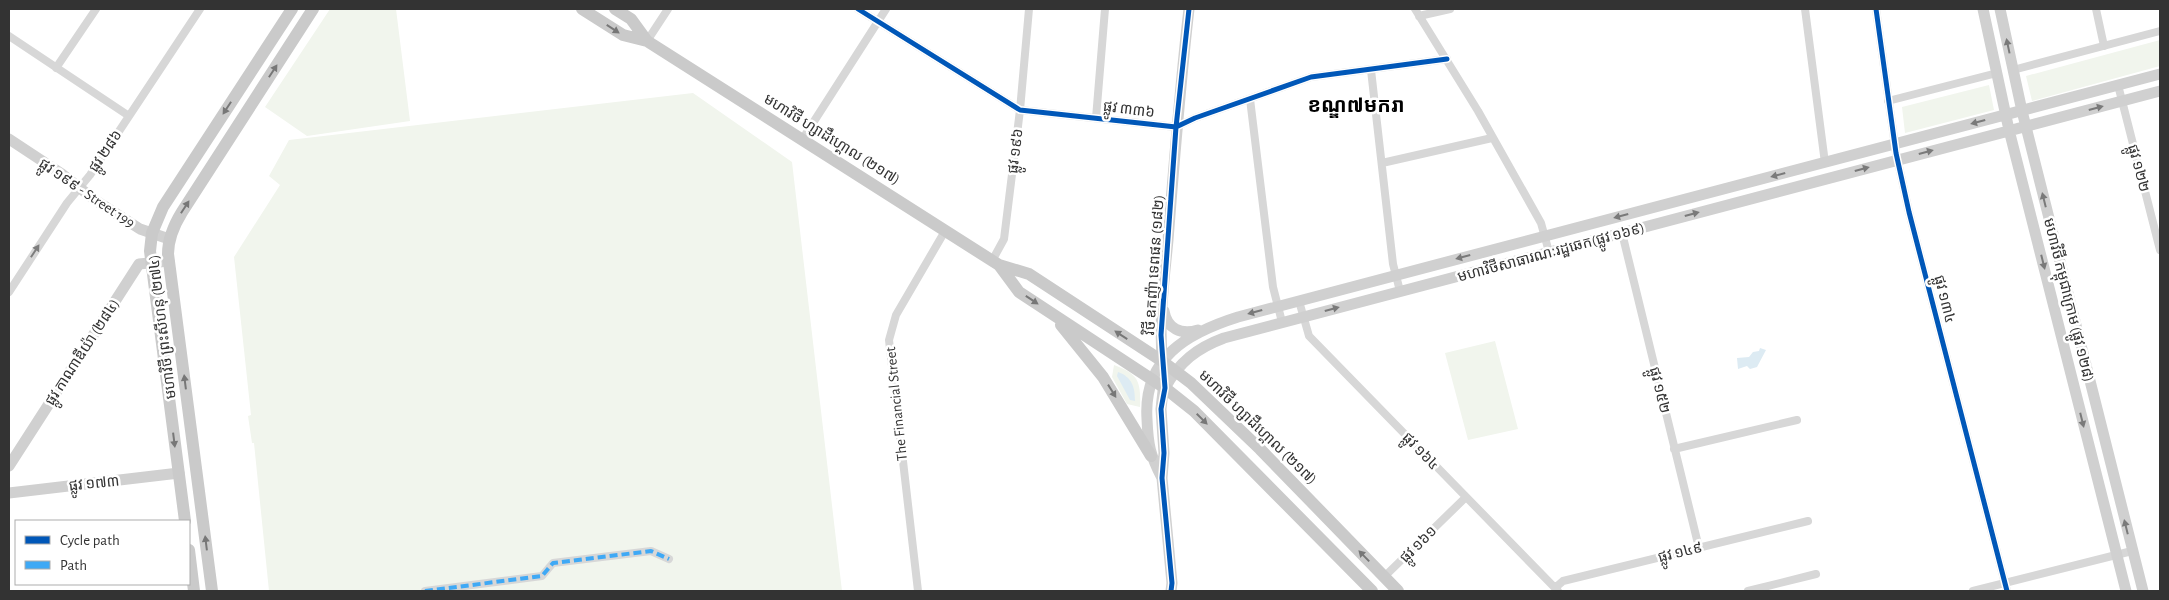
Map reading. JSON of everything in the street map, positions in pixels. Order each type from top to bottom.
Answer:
[{"type":"main road","name":"មហាវិថី ព្រះសីហនុ (២៧៤)","points":[[185,520],[151,263],[152,233],[163,207],[291,9]]},
{"type":"main road","name":"មហាវិថី ព្រះសីហនុ (២៧៤)","points":[[212,591],[169,261],[169,239],[174,224],[314,9]]},
{"type":"main road","name":"មហាវិថី ហ្សាដឹហ្គោល (២១៧)","points":[[582,9],[623,35],[647,41],[996,263],[1029,274],[1162,361],[1206,396],[1398,591]]},
{"type":"main road","name":"មហាវិថី ហ្សាដឹហ្គោល (២១៧)","points":[[614,9],[631,19],[647,41]]},
{"type":"main road","name":"វិថី ឧកញ៉ា ទេពផន (១៨២)","points":[[1173,589],[1162,478],[1164,453],[1161,409],[1165,388],[1161,334],[1162,295],[1176,128],[1189,9]]},
{"type":"main road","name":"មហាវិថី កម្ពុជាក្រោម (ផ្លូវ ១២៨)","points":[[1983,9],[2009,130],[2126,591]]},
{"type":"main road","name":"មហាវិថី កម្ពុជាក្រោម (ផ្លូវ ១២៨)","points":[[2000,9],[2025,126],[2142,591]]},
{"type":"main road","points":[[2006,115],[2160,74]]},
{"type":"main road","points":[[2009,130],[2160,91]]},
{"type":"main road","name":"មហាវិថីសាធារណៈរដ្ឋឆេក(ផ្លូវ ១៦៩)","points":[[1162,361],[1182,341],[1207,327],[1278,306],[2006,115]]},
{"type":"main road","name":"មហាវិថីសាធារណៈរដ្ឋឆេក(ផ្លូវ ១៦៩)","points":[[1165,388],[1175,371],[1191,354],[1214,342],[1282,322],[2009,130]]},
{"type":"main road","name":"ផ្លូវ ១៩៩ - Street 199","points":[[9,139],[140,228],[169,239]]},
{"type":"main road","name":"ផ្លូវ កាណាឌីយ៉ា (២៨៤)","points":[[9,466],[138,264],[169,261]]},
{"type":"main road","name":"មហាវិថី ហ្សាដឹហ្គោល (២១៧)","points":[[996,263],[1019,292],[1165,388],[1194,411],[1371,591]]},
{"type":"main road","points":[[1162,295],[1167,322],[1172,328],[1186,332],[1207,327]]},
{"type":"main road","points":[[1049,312],[1078,344],[1103,377],[1151,456]]},
{"type":"main road","points":[[2063,344],[2079,340]]},
{"type":"main road","name":"វិថី ឧកញ៉ា ទេពផន (១៨២)","points":[[1162,361],[1151,380],[1146,409],[1151,456],[1162,478]]},
{"type":"main road","points":[[1246,463],[1260,449]]},
{"type":"main road","name":"ផ្លូវ ១៧៣","points":[[9,493],[179,474]]},
{"type":"main road","points":[[190,558],[194,591]]},
{"type":"main road","name":"ផ្លូវ ១៦១","points":[[1371,591],[1384,577]]},
{"type":"street","points":[[56,68],[96,9]]},
{"type":"street","name":"ផ្លូវ ២៨៦","points":[[9,292],[79,188],[90,175],[200,9]]},
{"type":"street","points":[[647,41],[668,9]]},
{"type":"street","name":"ផ្លូវ ៣៣៦","points":[[858,9],[1020,110],[1176,128]]},
{"type":"street","points":[[802,140],[886,9]]},
{"type":"street","name":"ផ្លូវ ១៩៦","points":[[996,263],[1004,239],[1020,110],[1029,9]]},
{"type":"street","points":[[1096,118],[1105,9]]},
{"type":"street","points":[[1415,9],[1447,59],[1542,223],[1549,252]]},
{"type":"street","points":[[1419,16],[1450,9]]},
{"type":"street","points":[[1805,9],[1825,162]]},
{"type":"street","name":"ផ្លូវ ១៣៤","points":[[1876,9],[1888,101],[1909,212],[2006,587]]},
{"type":"street","points":[[2096,9],[2104,46]]},
{"type":"street","points":[[2013,70],[2160,31]]},
{"type":"street","points":[[9,36],[129,116]]},
{"type":"street","points":[[1176,128],[1195,118],[1311,77],[1447,59]]},
{"type":"street","points":[[1371,70],[1396,275],[1400,291]]},
{"type":"street","points":[[1888,101],[1997,74]]},
{"type":"street","name":"ផ្លូវ ១២២","points":[[2118,86],[2160,250]]},
{"type":"street","points":[[1250,99],[1272,287],[1282,322]]},
{"type":"street","points":[[1382,163],[1492,138]]},
{"type":"street","name":"The Financial Street","points":[[918,591],[889,340],[896,315],[945,231]]},
{"type":"street","name":"ផ្លូវ ១៥២","points":[[1622,233],[1699,548]]},
{"type":"street","name":"ផ្លូវ ១៦៤","points":[[1299,301],[1309,336],[1556,590]]},
{"type":"street","points":[[1674,449],[1797,420]]},
{"type":"street","name":"ផ្លូវ ១៦១","points":[[1384,577],[1466,496]]},
{"type":"street","name":"ផ្លូវ ១៤៩","points":[[1556,590],[1563,581],[1808,521]]},
{"type":"street","points":[[425,591],[542,576],[553,563],[651,551],[668,559]]},
{"type":"street","points":[[1973,591],[2006,587],[2132,551]]},
{"type":"street","points":[[1748,591],[1816,574]]},
{"type":"shaded area","points":[[330,9],[396,9],[410,121],[307,136],[265,107]]},
{"type":"shaded area","points":[[2160,40],[2160,66],[2032,101],[2026,76]]},
{"type":"shaded area","points":[[1989,85],[1994,110],[1905,133],[1902,107]]},
{"type":"shaded area","points":[[693,93],[792,162],[842,591],[269,591],[254,443],[252,443],[248,416],[251,415],[234,257],[280,185],[269,176],[289,140]]},
{"type":"shaded area","points":[[1495,341],[1518,429],[1468,440],[1445,353]]},
{"type":"shaded area","points":[[1760,348],[1766,350],[1757,367],[1750,369],[1747,366],[1738,369],[1737,358],[1749,357],[1753,352],[1759,351]]},
{"type":"shaded area","points":[[1114,365],[1129,372],[1137,380],[1140,391],[1140,407],[1127,404],[1112,377]]},
{"type":"shaded area","points":[[1118,372],[1127,377],[1132,383],[1135,401],[1130,400],[1117,376]]},
{"type":"marked path","points":[[425,591],[542,576],[553,563],[651,551],[669,559]]},
{"type":"cycle path","points":[[858,9],[1020,110],[1176,127],[1195,118],[1311,77],[1447,59]]},
{"type":"cycle path","points":[[1171,591],[1172,583],[1162,478],[1164,453],[1161,409],[1165,388],[1161,335],[1176,127],[1189,9]]},
{"type":"cycle path","points":[[1876,9],[1896,153],[1909,212],[2007,591]]},
{"type":"district","name":"ខណ្ឌ៧មករា","points":[[1356,105]]}]
